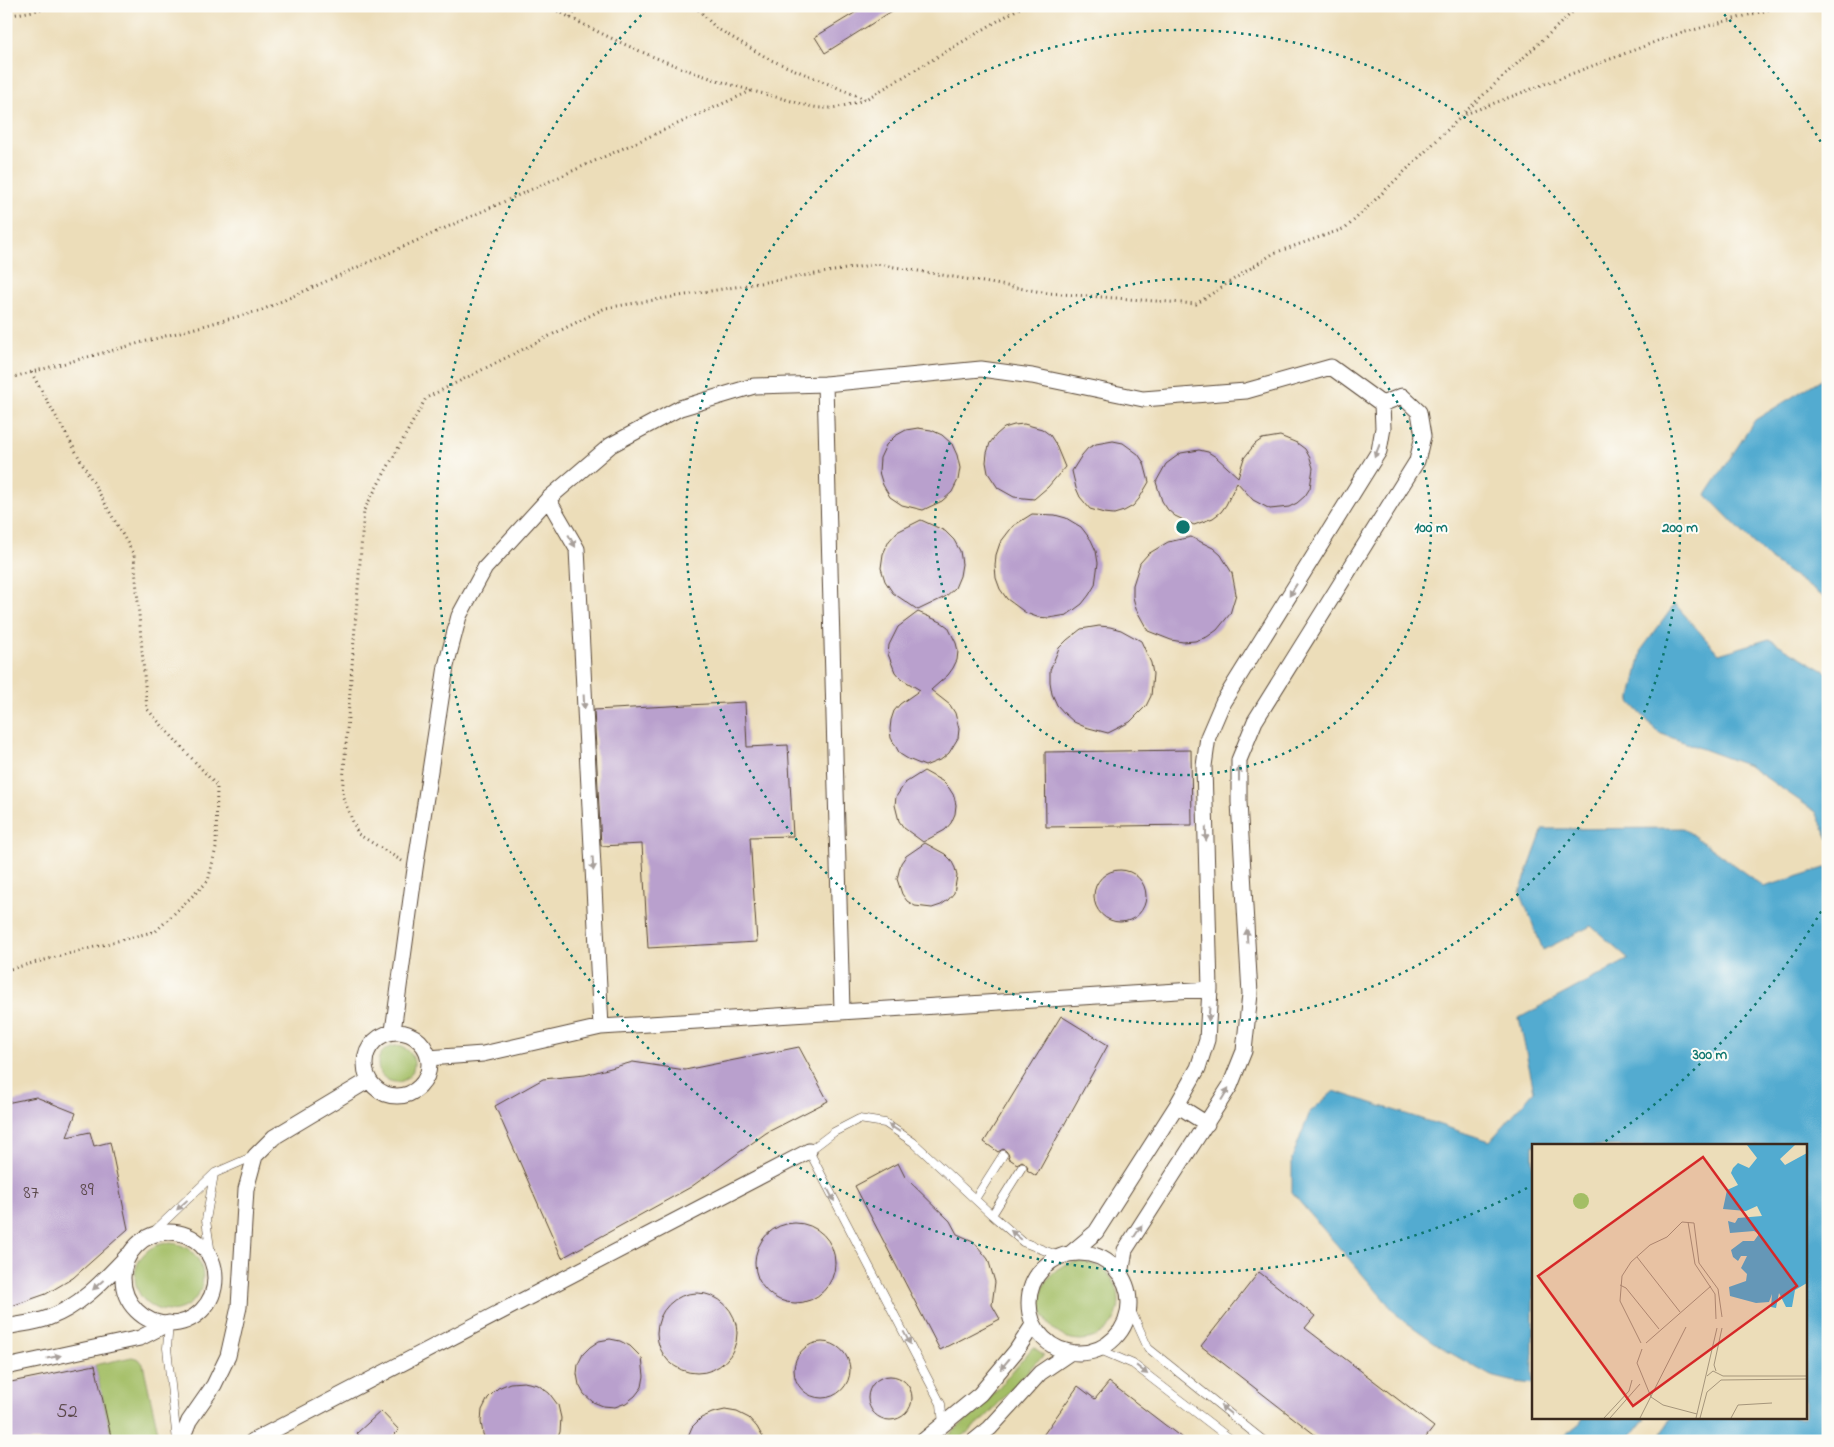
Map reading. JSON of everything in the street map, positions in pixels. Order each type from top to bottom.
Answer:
[{"type":"street","points":[[394,1031],[415,869],[446,666],[459,616],[485,568],[548,499],[611,444],[680,408],[754,386],[825,384],[981,369],[1032,376],[1143,399],[1246,391],[1331,367],[1382,404]]},
{"type":"street","points":[[825,384],[842,1011]]},
{"type":"street","points":[[1121,1276],[1125,1250],[1230,1086],[1244,1051],[1250,994],[1239,802],[1239,760],[1255,721],[1417,461],[1423,436],[1419,412],[1402,396],[1382,404]]},
{"type":"street","points":[[1065,1254],[1086,1253],[1099,1257],[1111,1264],[1121,1276],[1127,1290],[1129,1306],[1126,1320],[1119,1332],[1110,1342],[1098,1349],[1084,1353],[1071,1352],[1055,1347],[1042,1338],[1033,1325],[1028,1309],[1029,1292],[1035,1277],[1045,1264],[1065,1254],[1096,1232],[1177,1105],[1198,1068],[1207,1040],[1210,989],[1204,766],[1208,737],[1223,702],[1380,451],[1383,428],[1382,404]]},
{"type":"street","points":[[548,499],[577,548],[601,1027]]},
{"type":"street","points":[[428,1058],[484,1054],[601,1027],[1210,989]]},
{"type":"street","points":[[394,1031],[412,1035],[420,1041],[428,1058],[429,1068],[420,1086],[412,1092],[403,1095],[393,1096],[375,1088],[365,1070],[365,1059],[368,1049],[374,1040],[383,1034],[394,1031]]},
{"type":"street","points":[[181,1441],[189,1421],[214,1384],[228,1356],[239,1307],[246,1189],[255,1156],[274,1137],[369,1080]]},
{"type":"street","points":[[1177,1105],[1207,1124]]},
{"type":"street","points":[[253,1441],[809,1151]]},
{"type":"street","points":[[6,1327],[49,1318],[75,1304],[99,1286],[132,1250],[148,1237],[162,1232],[178,1232],[192,1238],[204,1248],[212,1261],[215,1276],[214,1290],[208,1304],[197,1314],[184,1321],[169,1323],[155,1321],[142,1314],[132,1304],[126,1291],[124,1277],[126,1263],[132,1250]]},
{"type":"street","points":[[6,1367],[140,1338],[169,1323]]},
{"type":"street","points":[[923,1441],[980,1394],[1016,1351],[1033,1325]]},
{"type":"street","points":[[974,1441],[990,1428],[1040,1373],[1071,1352]]},
{"type":"lane","points":[[943,1425],[941,1404],[809,1151],[834,1132],[859,1119],[885,1122],[914,1142],[1023,1242],[1065,1254]]},
{"type":"lane","points":[[975,1199],[1003,1155]]},
{"type":"lane","points":[[148,1237],[215,1173],[255,1156]]},
{"type":"lane","points":[[992,1215],[1022,1167]]},
{"type":"lane","points":[[212,1261],[206,1220],[215,1173]]},
{"type":"lane","points":[[1129,1306],[1148,1348],[1264,1441]]},
{"type":"lane","points":[[169,1323],[167,1348],[177,1441]]},
{"type":"lane","points":[[1098,1349],[1133,1364],[1233,1441]]},
{"type":"path","points":[[6,16],[60,6]]},
{"type":"path","points":[[550,6],[570,18],[657,59],[751,91],[821,108],[847,106],[866,99],[1023,6]]},
{"type":"path","points":[[570,18],[580,6]]},
{"type":"path","points":[[696,6],[716,28],[771,60],[866,99]]},
{"type":"path","points":[[415,869],[358,834],[342,795],[364,510],[426,398],[605,308],[877,264],[1048,293],[1196,304],[1274,253],[1346,228],[1579,6]]},
{"type":"path","points":[[1463,115],[1671,36],[1782,6]]},
{"type":"path","points":[[6,379],[262,310],[751,91]]},
{"type":"path","points":[[6,970],[156,931],[208,881],[216,848],[216,786],[147,709],[134,555],[31,372]]},
{"type":"green space","points":[[396,1046],[408,1052],[414,1064],[408,1076],[396,1082],[384,1076],[378,1064],[384,1052]]},
{"type":"green space","points":[[169,1243],[182,1246],[193,1253],[200,1264],[203,1277],[200,1290],[193,1301],[182,1308],[169,1311],[156,1308],[145,1301],[138,1290],[135,1277],[138,1264],[145,1253],[156,1246]]},
{"type":"green space","points":[[1080,1262],[1095,1265],[1107,1274],[1116,1286],[1119,1301],[1116,1316],[1107,1328],[1095,1337],[1080,1340],[1065,1337],[1053,1328],[1044,1316],[1041,1301],[1044,1286],[1053,1274],[1065,1265]]},
{"type":"green space","points":[[1033,1347],[1044,1355],[986,1417],[957,1441],[942,1441],[983,1406]]},
{"type":"green space","points":[[132,1357],[139,1359],[143,1364],[160,1441],[112,1441],[95,1365]]},
{"type":"water","points":[[1828,375],[1828,600],[1768,558],[1706,495],[1755,420]]},
{"type":"water","points":[[1675,604],[1719,654],[1769,639],[1828,673],[1828,839],[1816,812],[1749,766],[1659,733],[1630,702],[1642,649]]},
{"type":"water","points":[[1683,828],[1764,887],[1828,867],[1828,1441],[1653,1441],[1662,1433],[1671,1420],[1806,1420],[1806,1144],[1532,1144],[1532,1384],[1491,1376],[1447,1351],[1400,1318],[1292,1193],[1292,1158],[1310,1112],[1334,1091],[1490,1141],[1534,1091],[1519,1018],[1629,959],[1591,926],[1543,950],[1520,892],[1543,829]]},
{"type":"water","points":[[1582,1420],[1644,1420],[1633,1434],[1620,1441],[1557,1441]]},
{"type":"building","points":[[866,6],[900,6],[825,53],[815,37]]},
{"type":"building","points":[[1024,424],[1042,429],[1050,435],[1065,467],[1048,487],[1034,499],[1014,497],[998,488],[988,473],[986,462],[990,443],[996,435],[1004,428]]},
{"type":"building","points":[[918,428],[931,430],[942,435],[952,444],[960,468],[958,480],[952,492],[942,501],[923,510],[902,505],[890,497],[883,485],[879,472],[880,458],[886,445],[895,436],[906,430]]},
{"type":"building","points":[[1280,436],[1297,443],[1305,449],[1313,468],[1310,488],[1297,503],[1289,507],[1270,509],[1253,500],[1237,482],[1221,512],[1213,518],[1194,525],[1175,516],[1162,501],[1156,482],[1166,464],[1181,453],[1199,450],[1208,452],[1238,477],[1244,458],[1255,444],[1262,439]]},
{"type":"building","points":[[1113,441],[1123,443],[1138,454],[1144,463],[1149,482],[1133,506],[1114,514],[1090,509],[1080,497],[1072,471],[1088,448],[1096,444]]},
{"type":"building","points":[[1032,514],[1055,515],[1066,518],[1081,527],[1091,540],[1096,551],[1098,563],[1095,585],[1082,604],[1067,615],[1049,618],[1037,617],[1026,613],[1007,599],[1000,589],[996,578],[996,555],[1000,543],[1013,526]]},
{"type":"building","points":[[921,520],[945,531],[954,540],[960,551],[962,564],[955,588],[945,597],[918,610],[893,593],[885,581],[881,568],[883,554],[889,541],[897,532]]},
{"type":"building","points":[[1191,537],[1213,548],[1221,555],[1232,573],[1236,594],[1230,614],[1217,630],[1207,637],[1183,642],[1171,640],[1148,631],[1136,609],[1133,585],[1140,563],[1148,554],[1168,542]]},
{"type":"building","points":[[918,612],[948,627],[958,651],[957,660],[953,668],[931,690],[950,705],[955,713],[959,729],[958,738],[949,753],[942,759],[925,766],[900,754],[891,738],[890,729],[894,711],[900,704],[920,690],[900,678],[895,672],[888,654],[889,645],[898,627]]},
{"type":"building","points":[[1099,626],[1121,630],[1141,641],[1151,663],[1153,674],[1151,696],[1146,706],[1130,722],[1108,733],[1074,722],[1057,705],[1052,694],[1050,682],[1050,670],[1059,648],[1081,629]]},
{"type":"building","points":[[745,702],[747,747],[788,745],[793,836],[750,837],[757,942],[648,948],[642,844],[601,846],[594,710]]},
{"type":"building","points":[[1191,750],[1192,825],[1046,827],[1045,752]]},
{"type":"building","points":[[924,771],[942,781],[949,788],[954,796],[956,805],[955,814],[945,830],[923,842],[904,828],[899,821],[895,805],[896,797],[905,783]]},
{"type":"building","points":[[925,843],[945,854],[951,860],[957,876],[954,893],[941,905],[932,908],[915,906],[907,901],[902,894],[897,879],[901,863],[906,856]]},
{"type":"building","points":[[1115,870],[1125,870],[1139,877],[1146,891],[1146,901],[1139,915],[1125,922],[1115,922],[1105,918],[1098,911],[1094,901],[1094,891],[1098,881],[1105,874]]},
{"type":"building","points":[[1061,1016],[1108,1045],[1036,1176],[1027,1170],[1028,1167],[1022,1161],[1017,1164],[1008,1158],[1009,1155],[1003,1149],[998,1152],[984,1142]]},
{"type":"building","points":[[799,1047],[828,1101],[766,1133],[691,1187],[562,1258],[495,1106],[543,1079],[585,1075],[633,1062],[685,1070]]},
{"type":"building","points":[[36,1097],[76,1113],[67,1137],[90,1132],[94,1146],[110,1142],[128,1229],[73,1278],[46,1294],[6,1308],[6,1103]]},
{"type":"building","points":[[898,1163],[905,1177],[950,1221],[957,1234],[973,1241],[988,1259],[995,1282],[992,1305],[1000,1319],[940,1350],[855,1186]]},
{"type":"building","points":[[795,1223],[810,1226],[823,1235],[832,1248],[835,1263],[832,1278],[823,1291],[810,1300],[795,1303],[780,1300],[767,1291],[758,1278],[755,1263],[758,1248],[767,1235],[780,1226]]},
{"type":"building","points":[[1259,1272],[1315,1316],[1305,1328],[1434,1427],[1423,1441],[1323,1441],[1201,1346]]},
{"type":"building","points":[[697,1293],[712,1296],[725,1305],[734,1318],[737,1333],[734,1348],[725,1361],[712,1370],[697,1373],[682,1370],[669,1361],[660,1348],[657,1333],[660,1318],[669,1305],[682,1296]]},
{"type":"building","points":[[610,1339],[630,1346],[642,1358],[644,1376],[642,1387],[635,1396],[626,1403],[615,1407],[603,1406],[593,1402],[584,1394],[579,1385],[577,1374],[578,1364],[583,1354],[599,1341]]},
{"type":"building","points":[[816,1342],[828,1342],[838,1346],[846,1354],[850,1370],[846,1386],[838,1394],[828,1398],[816,1398],[806,1394],[798,1386],[794,1376],[794,1364],[798,1354],[806,1346]]},
{"type":"building","points":[[95,1365],[112,1441],[6,1441],[6,1383]]},
{"type":"building","points":[[890,1376],[902,1380],[908,1386],[912,1398],[908,1410],[902,1416],[890,1420],[878,1416],[872,1410],[868,1398],[872,1386],[878,1380]]},
{"type":"building","points":[[524,1382],[538,1385],[549,1393],[558,1405],[561,1418],[560,1432],[556,1441],[486,1441],[481,1422],[482,1410],[488,1398],[498,1388],[510,1383]]},
{"type":"building","points":[[1109,1382],[1186,1441],[1039,1441],[1078,1386],[1095,1399]]},
{"type":"building","points":[[725,1410],[737,1412],[749,1418],[765,1441],[686,1441],[692,1427],[701,1418]]},
{"type":"building","points":[[381,1411],[399,1430],[388,1441],[363,1441],[357,1433]]}]
